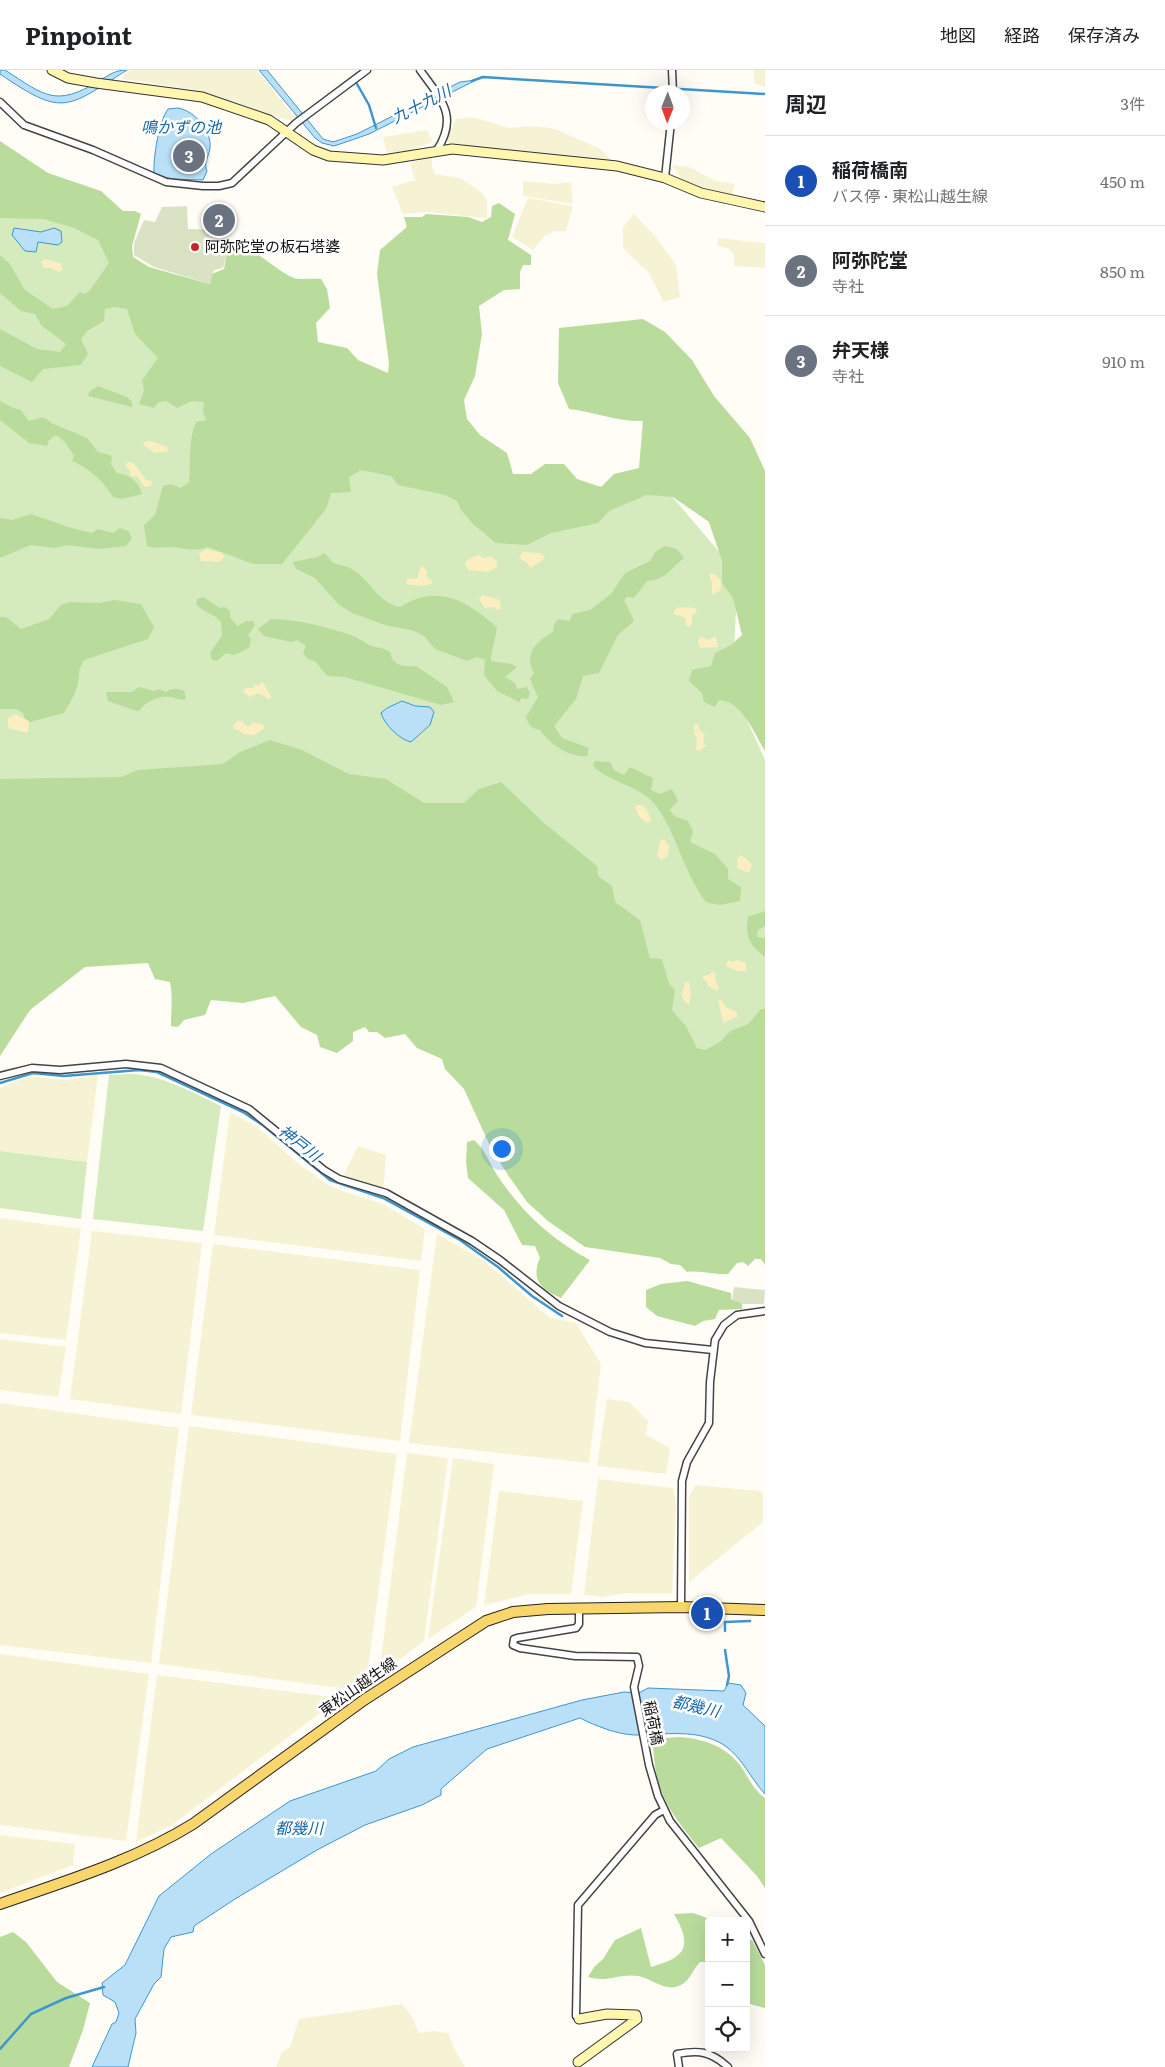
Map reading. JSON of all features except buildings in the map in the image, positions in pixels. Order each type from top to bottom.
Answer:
[{"type":"main road","name":"東松山越生線","points":[[0,1904],[131,1858],[167,1841],[364,1700],[477,1626],[513,1612],[579,1608],[681,1607],[765,1610]]},
{"type":"street","points":[[52,70],[68,78],[202,97],[256,114],[287,131],[313,150],[329,156],[383,160],[437,150],[467,150],[617,166],[665,178],[701,192],[765,206]]},
{"type":"street","points":[[0,102],[24,125],[93,150],[166,182],[182,185],[219,186],[232,183],[296,123],[367,70]]},
{"type":"street","points":[[420,70],[435,91],[448,117],[446,136],[437,150]]},
{"type":"street","points":[[672,70],[673,85]]},
{"type":"street","points":[[665,178],[669,130]]},
{"type":"street","points":[[0,1076],[32,1068],[60,1070],[126,1064],[161,1068],[249,1109],[324,1170],[339,1179],[386,1193],[472,1241],[500,1260],[559,1306],[610,1332],[645,1343],[713,1350]]},
{"type":"street","points":[[681,1607],[682,1481],[690,1457],[710,1423],[713,1350],[719,1332],[731,1319],[744,1312],[765,1311]]},
{"type":"street","name":"稲荷橋","points":[[579,1608],[579,1624],[576,1628],[517,1638],[514,1639],[513,1645],[520,1648],[575,1656],[636,1656],[639,1662],[634,1687],[649,1765],[664,1810],[670,1821],[749,1921],[765,1954]]},
{"type":"street","points":[[578,2065],[637,2019],[636,2015],[624,2014],[579,2019],[576,2016],[578,1905],[641,1831],[655,1816],[664,1810]]},
{"type":"street","points":[[679,2067],[677,2054],[706,2052],[728,2067]]},
{"type":"shaded area","points":[[130,70],[257,70],[296,119],[293,121],[280,118],[195,90],[122,79]]},
{"type":"shaded area","points":[[754,70],[765,70],[765,87],[754,83]]},
{"type":"shaded area","points":[[473,117],[509,128],[528,126],[552,128],[601,149],[611,161],[448,143],[446,140],[456,119]]},
{"type":"shaded area","points":[[427,130],[433,142],[408,151],[387,153],[383,137]]},
{"type":"shaded area","points":[[432,157],[432,167],[435,174],[460,178],[481,192],[487,201],[487,218],[427,212],[403,214],[392,187],[415,180],[410,163]]},
{"type":"shaded area","points":[[672,165],[689,167],[716,181],[735,184],[732,195],[702,188],[681,179]]},
{"type":"shaded area","points":[[523,181],[554,184],[571,182],[573,204],[523,196]]},
{"type":"shaded area","points":[[528,198],[573,206],[566,231],[555,231],[544,236],[533,250],[512,237]]},
{"type":"shaded area","points":[[634,214],[655,236],[676,265],[680,297],[664,302],[648,272],[623,248],[623,227]]},
{"type":"shaded area","points":[[718,238],[765,243],[765,268],[734,266],[734,255],[729,249],[717,245]]},
{"type":"shaded area","points":[[98,1075],[87,1162],[0,1151],[0,1088],[21,1079],[35,1077],[66,1080]]},
{"type":"shaded area","points":[[230,1112],[257,1127],[294,1160],[325,1183],[339,1190],[383,1204],[425,1229],[421,1261],[214,1235]]},
{"type":"shaded area","points":[[358,1146],[386,1155],[382,1188],[343,1176]]},
{"type":"shaded area","points":[[0,1218],[81,1229],[66,1340],[0,1333]]},
{"type":"shaded area","points":[[92,1231],[202,1243],[181,1414],[70,1399]]},
{"type":"shaded area","points":[[437,1234],[483,1260],[550,1318],[576,1323],[601,1364],[589,1463],[409,1443]]},
{"type":"shaded area","points":[[213,1244],[420,1270],[400,1441],[191,1415]]},
{"type":"shaded area","points":[[0,1339],[66,1347],[58,1397],[0,1390]]},
{"type":"shaded area","points":[[607,1399],[629,1402],[648,1421],[646,1435],[670,1448],[666,1474],[597,1466]]},
{"type":"shaded area","points":[[0,1403],[179,1428],[151,1663],[0,1645]]},
{"type":"shaded area","points":[[189,1426],[397,1454],[366,1683],[355,1690],[159,1664]]},
{"type":"shaded area","points":[[407,1453],[448,1458],[424,1641],[379,1675]]},
{"type":"shaded area","points":[[453,1458],[494,1464],[476,1607],[428,1639]]},
{"type":"shaded area","points":[[598,1479],[673,1488],[676,1504],[672,1593],[628,1593],[603,1597],[584,1595]]},
{"type":"shaded area","points":[[696,1485],[759,1491],[763,1494],[763,1522],[689,1582],[689,1496]]},
{"type":"shaded area","points":[[499,1491],[583,1501],[571,1594],[529,1594],[484,1605]]},
{"type":"shaded area","points":[[0,1654],[149,1674],[126,1841],[0,1825]]},
{"type":"shaded area","points":[[157,1675],[340,1698],[172,1825],[136,1842]]},
{"type":"shaded area","points":[[0,1835],[75,1844],[73,1865],[0,1893]]},
{"type":"shaded area","points":[[402,2004],[412,2017],[419,2033],[434,2031],[448,2033],[465,2067],[276,2067],[282,2052],[290,2047],[299,2019]]},
{"type":"green space","points":[[0,141],[48,173],[101,191],[123,211],[135,211],[141,214],[132,246],[133,257],[149,267],[210,284],[212,274],[224,269],[227,251],[238,246],[260,256],[294,278],[321,279],[327,289],[330,308],[316,323],[318,342],[347,348],[358,360],[388,373],[389,363],[377,274],[380,250],[407,227],[404,217],[422,217],[426,214],[468,217],[482,222],[491,217],[492,206],[499,203],[515,214],[508,240],[531,255],[531,265],[523,265],[520,272],[520,289],[504,290],[479,306],[482,334],[475,376],[464,400],[467,419],[480,435],[507,453],[513,474],[531,474],[545,464],[564,464],[577,479],[601,487],[614,474],[639,468],[643,421],[624,420],[569,409],[558,383],[559,328],[643,319],[665,332],[692,360],[714,396],[750,438],[765,471],[765,751],[752,727],[741,712],[727,702],[719,700],[715,707],[704,702],[702,693],[689,681],[692,670],[711,666],[715,653],[731,645],[742,635],[733,598],[722,583],[722,561],[709,522],[673,497],[647,495],[609,511],[598,523],[551,533],[527,545],[496,543],[473,524],[461,510],[457,501],[445,495],[398,485],[391,476],[361,470],[349,477],[351,492],[331,493],[326,509],[282,564],[253,564],[208,547],[194,549],[147,546],[144,525],[155,515],[163,486],[171,484],[181,488],[189,482],[193,429],[196,422],[206,420],[203,411],[204,402],[192,401],[177,408],[166,401],[159,402],[154,408],[139,404],[144,390],[142,380],[158,358],[135,334],[127,309],[114,307],[105,309],[104,321],[87,331],[81,339],[88,354],[81,365],[43,369],[32,382],[0,366],[0,329],[37,349],[60,352],[66,344],[41,325],[35,314],[21,311],[0,293],[0,255],[10,264],[25,290],[53,309],[67,306],[80,292],[85,294],[90,290],[109,263],[98,240],[74,228],[43,219],[0,218]]},
{"type":"green space","points":[[0,161],[55,196],[363,464],[669,493],[738,574],[732,687],[765,760],[765,1056],[702,1071],[0,786]]},
{"type":"green space","points":[[187,206],[188,229],[226,230],[228,249],[223,268],[214,270],[210,284],[154,267],[134,255],[134,243],[144,220],[155,222],[162,207]]},
{"type":"green space","points":[[98,386],[127,397],[132,402],[132,407],[88,396],[89,392]]},
{"type":"green space","points":[[0,401],[21,410],[29,421],[43,418],[87,438],[98,452],[110,455],[112,458],[111,464],[117,473],[133,479],[139,486],[142,494],[122,499],[113,497],[95,476],[84,467],[72,461],[74,456],[65,442],[56,435],[49,440],[47,446],[29,443],[0,420]]},
{"type":"green space","points":[[31,514],[92,533],[98,529],[113,533],[120,528],[128,531],[132,538],[126,546],[99,549],[67,545],[56,548],[31,545],[0,558],[0,518],[12,520]]},
{"type":"green space","points":[[665,546],[677,549],[684,558],[664,576],[647,581],[634,598],[627,597],[624,600],[634,621],[618,635],[599,673],[583,676],[576,699],[554,726],[562,738],[589,748],[587,756],[573,755],[560,749],[540,730],[531,726],[526,717],[538,697],[530,679],[534,673],[530,660],[533,649],[553,632],[554,624],[558,619],[569,621],[573,614],[590,610],[611,594],[625,573],[650,561],[655,552]]},
{"type":"green space","points":[[325,553],[333,563],[356,571],[375,592],[390,603],[400,607],[427,596],[440,596],[452,598],[463,603],[486,618],[497,627],[491,661],[512,664],[517,667],[505,677],[515,683],[517,689],[527,687],[530,693],[528,699],[522,698],[519,702],[497,691],[484,675],[485,660],[477,657],[467,661],[435,649],[424,636],[414,631],[385,625],[352,613],[338,604],[315,578],[296,569],[293,562],[317,557]]},
{"type":"green space","points":[[203,597],[220,608],[225,607],[230,611],[230,617],[237,626],[246,621],[253,621],[255,625],[248,635],[251,639],[249,648],[234,655],[226,653],[217,661],[212,660],[210,653],[222,636],[221,622],[196,604],[197,599]]},
{"type":"green space","points":[[114,600],[141,604],[154,627],[148,639],[84,660],[76,691],[64,713],[26,723],[23,713],[16,709],[0,709],[0,617],[6,617],[21,629],[49,619],[61,605],[70,602],[101,603]]},
{"type":"green space","points":[[271,619],[291,620],[322,626],[351,635],[372,646],[386,650],[390,652],[393,660],[399,665],[416,666],[447,687],[454,702],[441,705],[345,677],[327,676],[316,662],[308,659],[303,653],[306,646],[297,640],[291,642],[264,636],[258,629]]},
{"type":"green space","points":[[139,687],[166,692],[179,689],[184,691],[186,699],[158,698],[136,711],[108,701],[106,692],[132,692]]},
{"type":"green space","points":[[270,740],[302,750],[349,774],[386,779],[424,803],[464,803],[479,789],[501,782],[544,823],[597,866],[598,876],[612,886],[615,902],[640,920],[650,958],[662,959],[669,984],[675,990],[672,1010],[686,1026],[697,1048],[705,1050],[720,1042],[730,1031],[748,1024],[761,1009],[765,1009],[765,1265],[761,1259],[755,1259],[748,1266],[743,1262],[737,1263],[728,1274],[687,1272],[680,1265],[671,1264],[660,1258],[585,1247],[548,1221],[527,1202],[491,1148],[464,1089],[445,1069],[442,1059],[417,1048],[405,1034],[385,1038],[377,1032],[369,1032],[365,1027],[353,1032],[353,1041],[337,1053],[320,1047],[317,1035],[301,1027],[275,996],[243,1003],[211,1000],[205,1015],[184,1020],[178,1027],[171,1026],[172,998],[170,982],[155,979],[148,963],[85,967],[30,1010],[0,1056],[0,779],[121,777],[138,770],[223,764],[240,752]]},
{"type":"green space","points":[[595,761],[610,762],[614,770],[624,775],[630,767],[653,778],[651,790],[660,794],[672,789],[678,801],[670,810],[674,816],[688,821],[693,831],[690,842],[715,854],[728,869],[728,879],[741,887],[740,901],[720,905],[706,902],[698,890],[657,807],[642,793],[600,772],[593,766]]},
{"type":"green space","points":[[765,911],[765,926],[758,930],[757,937],[765,938],[765,957],[749,940],[747,930],[748,917]]},
{"type":"green space","points":[[130,1074],[154,1077],[188,1090],[221,1106],[203,1231],[93,1219],[109,1075]]},
{"type":"green space","points":[[474,1140],[482,1148],[508,1191],[528,1214],[563,1244],[590,1260],[561,1298],[543,1288],[537,1278],[536,1272],[540,1258],[535,1246],[522,1245],[504,1210],[468,1178],[466,1161],[467,1142]]},
{"type":"green space","points":[[0,1151],[87,1162],[81,1219],[0,1208]]},
{"type":"green space","points":[[687,1281],[731,1293],[731,1299],[742,1303],[742,1309],[719,1310],[715,1319],[703,1321],[695,1326],[657,1316],[646,1307],[646,1290],[661,1284]]},
{"type":"green space","points":[[734,1287],[765,1290],[764,1304],[744,1304],[732,1300]]},
{"type":"green space","points":[[678,1737],[705,1741],[729,1754],[736,1760],[755,1788],[765,1798],[765,1888],[757,1876],[721,1838],[699,1848],[678,1822],[664,1798],[656,1772],[653,1739]]},
{"type":"green space","points":[[693,1913],[705,1917],[705,1962],[700,1962],[684,1983],[678,1986],[666,1987],[631,1975],[607,1979],[588,1977],[594,1967],[603,1959],[615,1940],[641,1928],[651,1967],[679,1955],[684,1943],[680,1925],[674,1914]]},
{"type":"green space","points":[[13,1932],[26,1942],[57,1982],[90,2003],[83,2030],[69,2067],[0,2067],[0,1937]]},
{"type":"green space","points":[[750,1940],[752,1940],[765,1965],[765,2008],[750,2004]]},
{"type":"sand","points":[[45,259],[60,263],[63,270],[58,272],[51,268],[44,268],[41,262]]},
{"type":"sand","points":[[151,441],[167,447],[168,451],[155,453],[143,445],[144,442]]},
{"type":"sand","points":[[128,462],[134,463],[146,480],[152,481],[151,486],[145,487],[137,476],[130,476],[130,471],[125,465]]},
{"type":"sand","points":[[206,549],[222,553],[225,557],[219,562],[201,561],[199,554]]},
{"type":"sand","points":[[522,552],[541,553],[545,558],[531,568],[519,558]]},
{"type":"sand","points":[[478,555],[484,558],[491,556],[497,561],[497,567],[488,572],[468,570],[465,565],[466,561]]},
{"type":"sand","points":[[423,566],[427,571],[426,576],[432,580],[432,584],[419,586],[406,584],[407,579],[418,578],[419,570]]},
{"type":"sand","points":[[709,574],[715,574],[721,581],[721,590],[712,595],[712,583]]},
{"type":"sand","points":[[483,595],[500,600],[501,609],[485,608],[479,599]]},
{"type":"sand","points":[[676,608],[695,608],[697,611],[692,616],[692,624],[689,627],[685,624],[686,618],[673,614]]},
{"type":"sand","points":[[700,636],[708,640],[716,636],[718,647],[700,648],[698,641]]},
{"type":"sand","points":[[263,682],[271,696],[270,700],[258,693],[250,697],[243,692],[245,688],[253,688],[255,684],[258,686]]},
{"type":"sand","points":[[15,714],[29,721],[28,733],[11,729],[8,726],[8,718]]},
{"type":"sand","points":[[238,721],[242,721],[248,727],[253,722],[262,724],[265,728],[254,735],[243,734],[239,730],[234,729],[233,725]]},
{"type":"sand","points":[[698,724],[700,731],[705,734],[703,741],[706,746],[699,751],[696,749],[697,737],[694,734],[694,725]]},
{"type":"sand","points":[[636,805],[642,805],[646,809],[651,820],[650,822],[646,823],[638,815]]},
{"type":"sand","points":[[664,839],[669,846],[668,856],[661,860],[657,856],[660,841]]},
{"type":"sand","points":[[741,855],[752,864],[749,873],[737,868],[737,859]]},
{"type":"sand","points":[[728,960],[733,962],[738,960],[746,963],[746,971],[737,971],[726,966]]},
{"type":"sand","points":[[713,971],[716,974],[715,978],[719,989],[717,991],[708,986],[707,982],[703,979],[703,976],[709,975]]},
{"type":"sand","points":[[685,982],[689,982],[691,993],[689,1005],[682,997]]},
{"type":"sand","points":[[718,1000],[721,1000],[726,1007],[737,1012],[737,1017],[723,1023]]},
{"type":"water","points":[[0,70],[5,70],[40,92],[60,96],[84,89],[109,75],[127,70],[77,100],[64,103],[52,102],[38,97],[0,74]]},
{"type":"water","points":[[259,70],[267,70],[323,139],[333,142],[357,134],[460,82],[476,80],[369,134],[334,146],[322,143],[315,138]]},
{"type":"water","name":"鳴かずの池","points":[[178,108],[190,113],[201,123],[208,135],[210,148],[206,163],[207,171],[203,180],[171,179],[154,173],[157,140],[168,109]],"holes":[[[192,144],[198,150],[194,164],[187,165],[176,160],[176,154],[186,145]]]},
{"type":"water","points":[[14,228],[41,232],[54,228],[61,231],[62,242],[58,245],[38,242],[36,252],[25,251],[12,235]]},
{"type":"water","points":[[402,701],[415,706],[430,707],[434,712],[430,725],[411,742],[393,731],[385,722],[381,713]]},
{"type":"water","name":"都幾川","points":[[728,1683],[741,1685],[746,1693],[743,1705],[765,1726],[765,1794],[731,1750],[713,1740],[691,1734],[634,1735],[620,1733],[580,1718],[487,1749],[441,1789],[441,1795],[422,1805],[365,1825],[317,1850],[194,1926],[193,1932],[171,1937],[164,1949],[161,1977],[154,1984],[135,2019],[136,2033],[128,2067],[92,2067],[119,2013],[115,2002],[103,1995],[102,1983],[125,1965],[159,1896],[211,1854],[290,1801],[376,1771],[389,1759],[413,1747],[582,1700],[624,1692],[639,1693],[648,1688],[724,1691]]},
{"type":"waterway","name":"九十九川","points":[[472,81],[483,77],[765,94]]},
{"type":"waterway","points":[[357,84],[369,105],[376,128]]},
{"type":"waterway","name":"神戸川","points":[[0,1083],[33,1073],[64,1076],[139,1070],[157,1072],[243,1112],[264,1126],[330,1180],[383,1198],[460,1240],[498,1267],[532,1296],[562,1316]]},
{"type":"waterway","points":[[725,1631],[725,1622],[750,1621]]},
{"type":"waterway","points":[[725,1650],[729,1676],[727,1685]]},
{"type":"waterway","points":[[0,2049],[31,2014],[66,1998],[104,1987]]},
{"type":"place","name":"弁天様","points":[[189,156]]},
{"type":"place","name":"阿弥陀堂","points":[[219,220]]},
{"type":"place","name":"阿弥陀堂の板石塔婆","points":[[195,247]]},
{"type":"place","name":"稲荷橋南","points":[[707,1613]]}]
